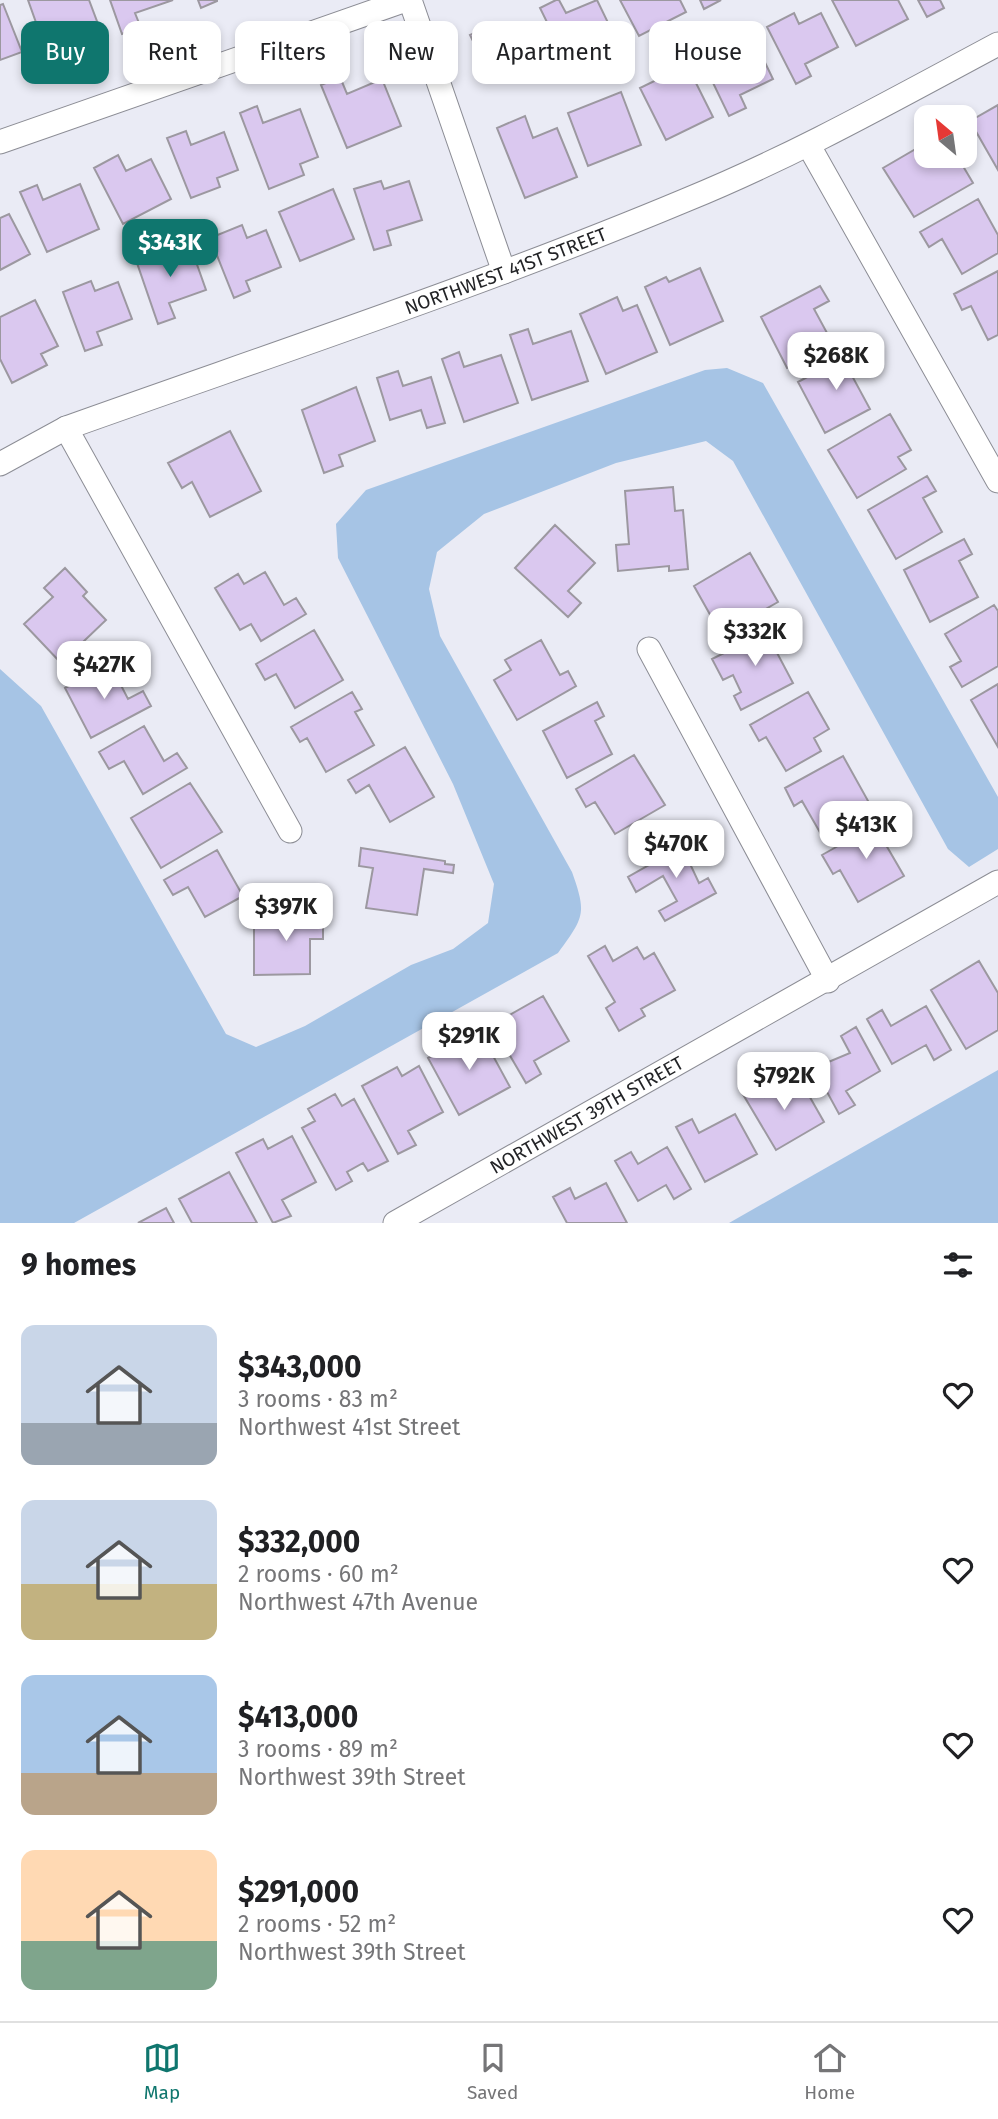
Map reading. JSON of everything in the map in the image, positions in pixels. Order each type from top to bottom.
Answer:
[{"type":"street","points":[[0,142],[408,0],[504,272]]},
{"type":"street","name":"NORTHWEST 41ST STREET","points":[[0,464],[66,428],[504,272],[688,200],[809,146],[998,44]]},
{"type":"street","points":[[809,146],[998,481]]},
{"type":"street","points":[[66,428],[290,831]]},
{"type":"street","points":[[649,649],[828,981]]},
{"type":"street","name":"NORTHWEST 39TH STREET","points":[[395,1223],[828,981],[998,882]]},
{"type":"water","points":[[727,368],[763,383],[998,797],[998,849],[969,867],[948,849],[733,461],[706,441],[616,463],[484,514],[437,552],[429,589],[440,636],[572,872],[580,897],[580,915],[578,923],[558,953],[74,1223],[0,1223],[0,669],[41,706],[226,1034],[256,1047],[305,1026],[411,965],[453,949],[488,923],[494,884],[453,784],[338,558],[336,524],[366,490],[705,370]]},
{"type":"water","points":[[998,1070],[998,1223],[729,1223]]},
{"type":"building","points":[[28,0],[89,0],[97,21],[35,21]]},
{"type":"building","points":[[110,0],[173,0],[135,13],[138,21],[123,21],[122,34]]},
{"type":"building","points":[[198,0],[217,0],[217,1],[201,8]]},
{"type":"building","points":[[559,0],[566,13],[597,0],[607,21],[546,21],[540,8]]},
{"type":"building","points":[[620,0],[680,0],[686,12],[668,21],[649,21],[649,31],[639,36],[635,21],[631,21]]},
{"type":"building","points":[[700,0],[721,0],[704,9]]},
{"type":"building","points":[[832,0],[898,0],[908,19],[856,46]]},
{"type":"building","points":[[918,0],[940,0],[944,8],[927,17]]},
{"type":"building","points":[[3,4],[21,52],[0,60],[0,5]]},
{"type":"building","points":[[794,13],[799,24],[821,13],[838,47],[805,64],[811,76],[796,84],[767,27]]},
{"type":"building","points":[[766,65],[773,79],[766,82]]},
{"type":"building","points":[[343,84],[347,94],[370,84],[384,84],[401,126],[347,148],[321,85]]},
{"type":"building","points":[[649,84],[696,84],[713,117],[666,140],[640,88]]},
{"type":"building","points":[[714,84],[763,84],[740,95],[746,108],[729,116]]},
{"type":"building","points":[[621,92],[641,145],[588,166],[568,113]]},
{"type":"building","points":[[998,105],[998,170],[977,133],[977,117]]},
{"type":"building","points":[[257,106],[263,123],[300,109],[318,157],[300,164],[304,175],[269,189],[240,113]]},
{"type":"building","points":[[525,116],[533,138],[557,128],[577,177],[525,198],[497,128]]},
{"type":"building","points":[[186,131],[191,145],[224,132],[238,170],[217,178],[220,187],[191,198],[167,138]]},
{"type":"building","points":[[914,150],[914,168],[964,168],[973,183],[914,217],[883,168]]},
{"type":"building","points":[[118,155],[126,171],[151,159],[171,199],[123,224],[94,168]]},
{"type":"building","points":[[381,181],[384,189],[409,181],[422,220],[387,231],[391,245],[374,250],[354,189]]},
{"type":"building","points":[[80,184],[99,229],[47,252],[20,192],[37,185],[43,200]]},
{"type":"building","points":[[333,189],[354,239],[300,261],[279,212]]},
{"type":"building","points":[[978,199],[998,235],[998,253],[962,274],[942,239],[929,247],[920,232]]},
{"type":"building","points":[[9,214],[30,254],[0,270],[0,218]]},
{"type":"building","points":[[242,225],[247,238],[266,230],[281,267],[246,281],[250,291],[234,298],[210,238]]},
{"type":"building","points":[[189,242],[206,290],[169,303],[175,318],[158,324],[136,260]]},
{"type":"building","points":[[700,268],[723,321],[670,345],[645,287],[666,277],[669,282]]},
{"type":"building","points":[[998,271],[998,335],[988,340],[971,306],[962,310],[954,294]]},
{"type":"building","points":[[91,281],[95,291],[118,282],[132,319],[97,332],[102,345],[85,351],[63,292]]},
{"type":"building","points":[[820,286],[829,301],[814,309],[833,344],[787,368],[761,317]]},
{"type":"building","points":[[617,297],[623,311],[637,305],[657,352],[606,374],[580,314]]},
{"type":"building","points":[[35,300],[58,346],[41,354],[47,365],[12,383],[0,359],[0,317]]},
{"type":"building","points":[[528,329],[533,344],[571,331],[588,381],[532,400],[510,335]]},
{"type":"building","points":[[857,350],[865,366],[851,374],[870,409],[825,433],[798,382]]},
{"type":"building","points":[[459,352],[464,367],[501,355],[518,403],[464,422],[442,359]]},
{"type":"building","points":[[398,371],[403,386],[431,377],[445,423],[427,428],[421,410],[390,420],[377,378]]},
{"type":"building","points":[[356,387],[375,441],[339,455],[343,466],[324,473],[302,410]]},
{"type":"building","points":[[890,414],[911,450],[898,457],[906,469],[857,498],[828,450]]},
{"type":"building","points":[[230,431],[261,491],[210,517],[192,482],[182,488],[168,463]]},
{"type":"building","points":[[927,476],[936,491],[923,498],[942,532],[896,559],[868,510]]},
{"type":"building","points":[[673,487],[675,511],[683,510],[688,569],[669,571],[669,566],[618,571],[616,545],[629,544],[625,491]]},
{"type":"building","points":[[555,525],[595,563],[568,591],[581,603],[568,617],[515,568]]},
{"type":"building","points":[[964,539],[972,554],[959,561],[978,597],[930,622],[904,570]]},
{"type":"building","points":[[750,553],[778,602],[734,627],[724,610],[712,618],[694,586]]},
{"type":"building","points":[[65,568],[87,592],[83,596],[106,620],[61,663],[24,624],[53,597],[44,588]]},
{"type":"building","points":[[265,572],[284,605],[296,598],[306,614],[261,641],[251,624],[240,630],[215,588],[238,574],[244,584]]},
{"type":"building","points":[[994,605],[998,611],[998,666],[962,687],[950,667],[961,661],[945,634]]},
{"type":"building","points":[[776,627],[784,643],[775,649],[793,683],[741,710],[734,696],[741,692],[733,675],[723,680],[712,659]]},
{"type":"building","points":[[314,630],[343,680],[295,708],[276,674],[265,680],[256,664]]},
{"type":"building","points":[[541,640],[560,675],[568,671],[576,686],[517,720],[494,680],[511,670],[505,660]]},
{"type":"building","points":[[110,664],[128,699],[143,691],[151,706],[91,738],[65,688]]},
{"type":"building","points":[[998,684],[998,747],[971,700]]},
{"type":"building","points":[[352,692],[362,709],[355,712],[374,745],[326,772],[307,738],[300,742],[291,727]]},
{"type":"building","points":[[808,692],[829,729],[814,738],[821,751],[786,771],[766,737],[759,741],[750,725]]},
{"type":"building","points":[[597,702],[604,716],[595,721],[612,754],[567,778],[543,731]]},
{"type":"building","points":[[144,726],[164,761],[177,753],[187,768],[143,794],[124,761],[109,769],[99,752]]},
{"type":"building","points":[[405,747],[434,797],[390,822],[369,785],[356,793],[348,780]]},
{"type":"building","points":[[634,755],[665,805],[615,834],[595,802],[586,807],[576,789]]},
{"type":"building","points":[[843,756],[872,808],[822,836],[802,801],[794,806],[785,788]]},
{"type":"building","points":[[190,783],[222,832],[161,868],[131,818]]},
{"type":"building","points":[[884,820],[895,839],[886,845],[904,876],[858,902],[840,870],[833,874],[822,855]]},
{"type":"building","points":[[688,843],[699,861],[691,866],[699,883],[708,878],[716,893],[665,921],[659,911],[677,901],[663,876],[636,892],[628,877]]},
{"type":"building","points":[[361,848],[445,861],[445,864],[454,865],[453,873],[424,869],[417,915],[366,908],[373,868],[359,866]]},
{"type":"building","points":[[217,850],[243,896],[205,917],[188,887],[173,895],[164,880]]},
{"type":"building","points":[[293,909],[323,910],[323,939],[310,939],[310,974],[254,975],[254,918],[294,918]]},
{"type":"building","points":[[605,946],[613,961],[637,947],[644,959],[654,953],[675,990],[641,1009],[645,1016],[619,1031],[606,1008],[615,1002],[588,956]]},
{"type":"building","points":[[979,961],[998,993],[998,1030],[966,1049],[931,990]]},
{"type":"building","points":[[543,996],[569,1041],[534,1061],[541,1074],[526,1083],[492,1025]]},
{"type":"building","points":[[926,1006],[951,1050],[934,1060],[926,1045],[892,1064],[867,1019],[882,1010],[891,1026]]},
{"type":"building","points":[[856,1027],[880,1071],[846,1091],[855,1105],[839,1114],[814,1068],[850,1053],[841,1036]]},
{"type":"building","points":[[479,1030],[510,1087],[459,1115],[428,1058]]},
{"type":"building","points":[[419,1066],[443,1112],[408,1131],[416,1145],[398,1154],[362,1086],[397,1067],[402,1076]]},
{"type":"building","points":[[799,1078],[824,1122],[776,1150],[741,1091],[756,1082],[765,1097]]},
{"type":"building","points":[[335,1094],[342,1106],[354,1099],[388,1161],[368,1171],[363,1163],[347,1172],[352,1181],[336,1190],[302,1128],[315,1121],[308,1109]]},
{"type":"building","points":[[735,1114],[757,1154],[705,1182],[676,1127],[692,1119],[699,1133]]},
{"type":"building","points":[[292,1136],[316,1182],[282,1200],[291,1216],[273,1223],[236,1153],[263,1139],[268,1149]]},
{"type":"building","points":[[667,1147],[691,1189],[674,1199],[666,1185],[638,1201],[615,1161],[631,1152],[638,1164]]},
{"type":"building","points":[[229,1172],[257,1223],[192,1223],[179,1199]]},
{"type":"building","points":[[606,1183],[627,1223],[567,1223],[553,1197],[570,1188],[575,1199]]},
{"type":"building","points":[[166,1208],[174,1223],[138,1223]]}]
